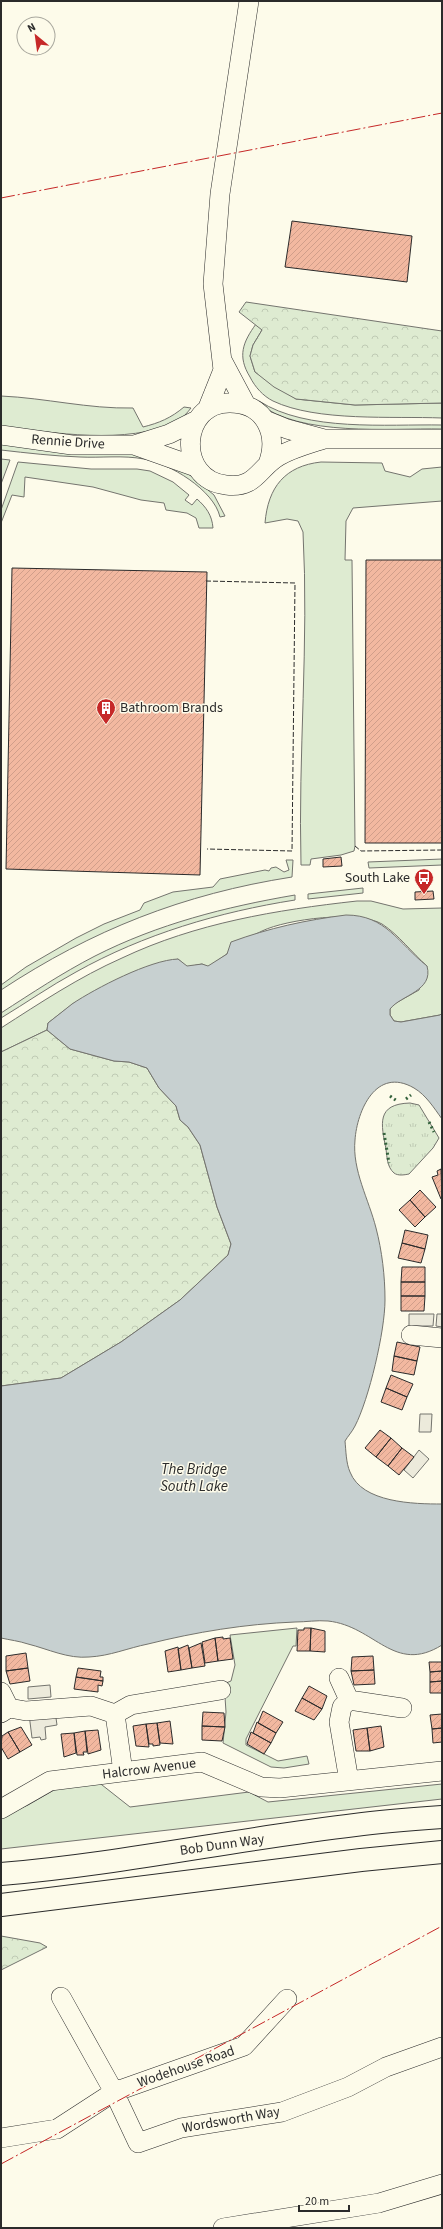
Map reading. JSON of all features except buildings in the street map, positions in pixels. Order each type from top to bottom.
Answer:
[{"type":"main road","name":"Bob Dunn Way","points":[[1,1874],[42,1870],[217,1846],[354,1825],[442,1817]]},
{"type":"main road","points":[[1,1905],[361,1860],[442,1852]]},
{"type":"street","points":[[196,467],[191,456],[189,443],[191,431],[202,415],[223,370],[213,284],[220,194],[249,1]]},
{"type":"street","points":[[222,360],[246,405]]},
{"type":"street","name":"Rennie Drive","points":[[1,435],[72,445],[134,445],[169,434],[226,402],[246,405],[257,411],[265,420],[271,430],[273,442],[268,464]]},
{"type":"street","name":"Rennie Drive","points":[[265,420],[287,430],[324,439],[442,439]]},
{"type":"street","name":"Rennie Drive","points":[[134,445],[196,467],[204,476],[225,486],[249,482],[260,474],[268,464],[278,456],[294,448],[324,439]]},
{"type":"street","points":[[411,1335],[442,1338]]},
{"type":"street","points":[[339,1678],[349,1700]]},
{"type":"street","points":[[4,1704],[26,1711],[91,1706],[114,1714],[131,1705],[221,1690]]},
{"type":"street","points":[[349,1700],[402,1708]]},
{"type":"street","points":[[349,1700],[342,1707],[339,1722],[349,1780]]},
{"type":"street","points":[[114,1714],[123,1772]]},
{"type":"street","name":"Halcrow Avenue","points":[[1,1809],[50,1781],[202,1762],[261,1787],[280,1788],[442,1770]]},
{"type":"street","points":[[62,1997],[114,2092]]},
{"type":"street","name":"Wodehouse Road","points":[[1,2138],[57,2129],[114,2092],[244,2046],[287,1999]]},
{"type":"street","name":"Wordsworth Way","points":[[114,2092],[138,2143],[181,2128],[282,2112],[348,2087],[386,2067],[442,2047]]},
{"type":"street","points":[[223,2228],[379,2203],[442,2184]]},
{"type":"green space","points":[[246,302],[442,331],[442,403],[355,405],[296,399],[274,387],[255,372],[250,356],[253,345],[262,330],[239,312]]},
{"type":"green space","points":[[256,324],[262,330],[253,345],[250,356],[255,372],[296,399],[355,405],[442,403],[442,418],[356,417],[333,415],[291,408],[273,401],[266,397],[257,388],[246,369],[244,362],[243,349]]},
{"type":"green space","points":[[1,396],[100,407],[133,408],[143,427],[165,420],[184,407],[191,408],[178,421],[157,429],[113,435],[66,434],[1,426]]},
{"type":"green space","points":[[259,401],[278,411],[300,418],[323,422],[372,425],[442,425],[442,429],[372,429],[321,426],[297,421],[276,414],[258,403]]},
{"type":"green space","points":[[1,444],[128,452],[185,471],[214,495],[225,516],[220,517],[216,507],[209,497],[189,479],[166,466],[154,462],[128,457],[70,457],[1,450]]},
{"type":"green space","points":[[1,459],[10,460],[1,484]]},
{"type":"green space","points":[[18,462],[91,469],[137,469],[150,471],[173,482],[189,495],[185,500],[192,505],[197,499],[208,512],[213,528],[199,528],[196,518],[187,513],[166,510],[164,503],[141,500],[93,487],[25,477],[24,497],[12,495],[1,523],[1,510]]},
{"type":"green space","points":[[321,462],[382,463],[385,471],[410,477],[422,469],[442,467],[442,501],[353,508],[346,521],[345,560],[352,560],[355,846],[354,851],[341,855],[311,859],[310,865],[301,865],[300,823],[305,615],[303,532],[298,521],[287,519],[265,523],[270,499],[281,480],[297,468],[308,464]]},
{"type":"green space","points":[[442,859],[442,865],[369,868],[368,862]]},
{"type":"green space","points":[[286,860],[293,860],[292,877],[213,893],[140,917],[104,932],[70,949],[1,990],[1,985],[26,967],[76,938],[104,924],[140,910],[144,903],[173,892],[213,887],[220,879],[265,870],[269,871],[271,868],[276,867],[284,872],[289,870]]},
{"type":"green space","points":[[363,888],[363,893],[308,899],[308,894]]},
{"type":"green space","points":[[295,895],[295,900],[210,918],[182,926],[128,946],[66,977],[1,1018],[1,1013],[47,983],[95,956],[119,945],[192,918],[243,905]]},
{"type":"green space","points":[[357,901],[371,901],[403,909],[442,908],[442,1013],[440,1015],[401,1022],[394,1021],[390,1015],[390,1009],[394,1004],[419,990],[427,966],[394,933],[382,924],[371,920],[340,917],[322,918],[288,923],[262,931],[230,949],[227,954],[208,967],[202,964],[187,967],[178,959],[127,975],[74,1003],[48,1023],[47,1030],[1,1052],[1,1028],[90,973],[150,946],[208,927],[237,920],[297,909]]},
{"type":"green space","points":[[47,1030],[70,1049],[114,1061],[129,1062],[147,1068],[159,1088],[176,1106],[180,1120],[188,1127],[200,1145],[217,1207],[231,1244],[228,1255],[180,1300],[121,1342],[61,1378],[1,1386],[1,1052]]},
{"type":"green space","points":[[410,1103],[419,1105],[439,1138],[433,1148],[409,1174],[399,1175],[392,1171],[388,1162],[382,1124],[383,1117],[386,1111],[391,1107],[399,1104]]},
{"type":"green space","points":[[297,1628],[296,1646],[293,1646],[246,1739],[246,1745],[278,1761],[307,1756],[309,1764],[284,1768],[271,1767],[223,1743],[226,1712],[225,1697],[228,1696],[226,1683],[231,1681],[235,1665],[230,1635]]},
{"type":"green space","points":[[97,1781],[130,1807],[249,1792],[268,1802],[442,1784],[442,1799],[1,1849],[1,1817],[28,1805],[61,1786]]},
{"type":"green space","points":[[1,1936],[40,1943],[47,1947],[1,1970]]},
{"type":"shaded area","points":[[409,1314],[434,1314],[433,1326],[409,1326]]},
{"type":"shaded area","points":[[437,1314],[442,1314],[442,1327],[436,1326]]},
{"type":"shaded area","points":[[420,1414],[432,1414],[431,1432],[419,1432]]},
{"type":"shaded area","points":[[419,1450],[429,1459],[413,1478],[404,1470]]},
{"type":"shaded area","points":[[50,1685],[51,1697],[28,1699],[28,1687]]},
{"type":"shaded area","points":[[55,1711],[57,1725],[45,1727],[46,1739],[41,1740],[40,1737],[32,1738],[29,1714]]},
{"type":"water","name":"The Bridge South Lake","points":[[346,915],[360,916],[382,925],[427,966],[428,974],[426,981],[421,987],[390,1009],[390,1015],[394,1021],[401,1022],[440,1015],[442,1013],[442,1119],[430,1102],[414,1088],[401,1083],[389,1083],[379,1087],[371,1095],[360,1117],[357,1129],[355,1140],[356,1162],[358,1174],[373,1217],[378,1237],[383,1264],[385,1300],[382,1329],[371,1382],[366,1399],[354,1428],[345,1441],[347,1461],[350,1472],[356,1482],[366,1490],[377,1496],[390,1500],[442,1504],[442,1645],[425,1653],[411,1655],[397,1652],[359,1631],[328,1621],[276,1623],[221,1629],[166,1640],[119,1652],[89,1657],[73,1657],[25,1643],[1,1638],[1,1386],[61,1378],[121,1342],[180,1300],[228,1255],[231,1244],[217,1207],[200,1145],[188,1127],[180,1120],[176,1106],[159,1088],[147,1068],[129,1062],[114,1061],[70,1049],[47,1030],[48,1023],[82,998],[138,969],[153,964],[178,959],[187,966],[202,964],[208,966],[227,954],[231,942],[288,925]]},
{"type":"hedge","points":[[406,1099],[411,1095]]},
{"type":"hedge","points":[[390,1096],[397,1101]]},
{"type":"hedge","points":[[429,1122],[434,1132]]},
{"type":"hedge","points":[[384,1133],[389,1163]]},
{"type":"fence","points":[[206,581],[295,583],[292,851],[207,849]]},
{"type":"fence","points":[[355,846],[361,851],[442,850]]},
{"type":"power","points":[[1,198],[442,113]]},
{"type":"power","points":[[1,2164],[442,1926]]},
{"type":"place","name":"Bathroom Brands","points":[[106,725]]},
{"type":"place","name":"South Lake","points":[[424,895]]}]
